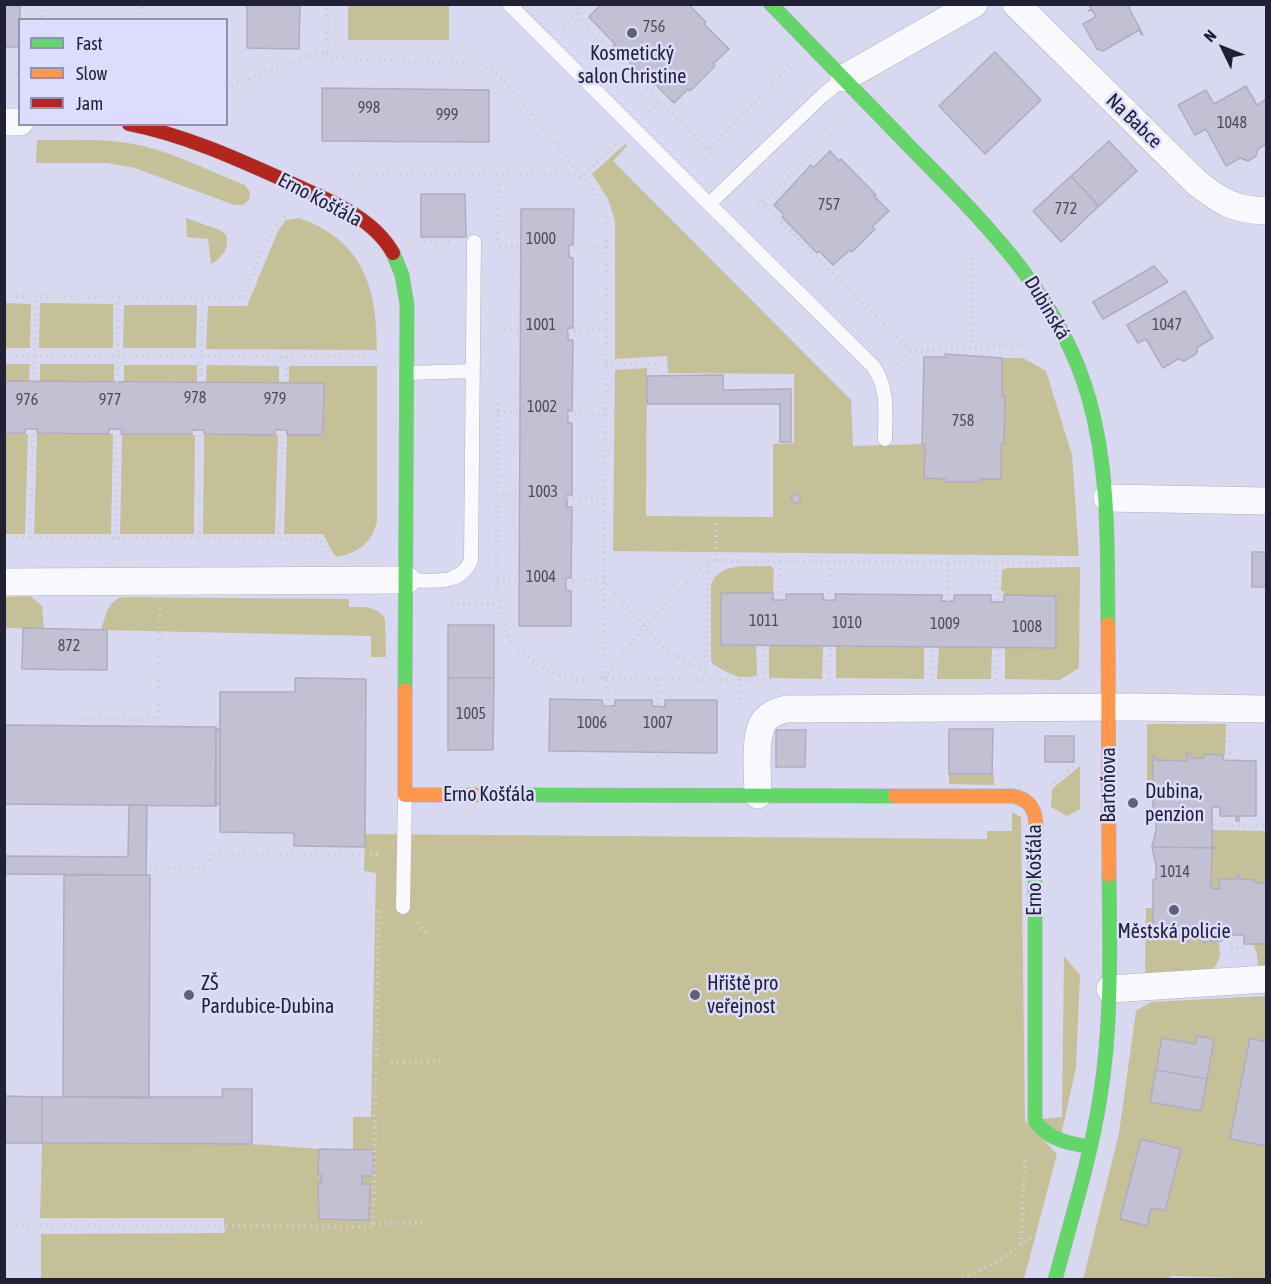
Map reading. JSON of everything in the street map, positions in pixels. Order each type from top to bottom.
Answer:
[{"type":"street","name":"Dubinská","points":[[771,4],[987,225],[1017,259],[1042,294],[1065,336],[1089,399],[1098,438],[1107,498],[1108,707]]},
{"type":"street","points":[[844,78],[974,4]]},
{"type":"street","name":"Na Babce","points":[[1016,4],[1197,183],[1216,198],[1233,207],[1266,211]]},
{"type":"street","name":"Erno Košťála","points":[[138,126],[190,141],[325,199],[355,215],[376,231],[398,262],[405,283],[407,305],[405,795],[1013,796],[1028,800],[1033,805],[1035,814],[1035,1121]]},
{"type":"street","points":[[1107,498],[1266,501]]},
{"type":"street","points":[[4,582],[407,580]]},
{"type":"street","points":[[758,795],[760,728],[765,719],[786,709],[1108,707],[1266,709]]},
{"type":"street","name":"Bartoňova","points":[[1054,1280],[1090,1147],[1105,1065],[1110,989],[1108,707]]},
{"type":"street","points":[[1110,989],[1266,979]]},
{"type":"street","points":[[1035,1121],[1040,1129],[1054,1139],[1090,1147]]},
{"type":"lane","points":[[508,4],[631,129],[873,366],[885,390],[885,439]]},
{"type":"lane","points":[[709,204],[823,94],[844,78]]},
{"type":"lane","points":[[407,580],[453,580],[464,572],[471,560],[474,242]]},
{"type":"lane","points":[[407,373],[473,371]]},
{"type":"lane","points":[[403,907],[405,795]]},
{"type":"path","points":[[327,4],[327,53],[331,58],[480,64],[502,78],[600,200],[607,224],[604,498],[607,706]]},
{"type":"path","points":[[572,4],[579,11],[582,23],[910,351]]},
{"type":"path","points":[[546,43],[586,4]]},
{"type":"path","points":[[228,86],[314,54],[327,53]]},
{"type":"path","points":[[708,150],[792,63],[847,119],[735,230]]},
{"type":"path","points":[[582,177],[631,129]]},
{"type":"path","points":[[346,175],[566,173],[582,177]]},
{"type":"path","points":[[4,296],[243,298],[278,220],[293,211]]},
{"type":"path","points":[[499,246],[521,246]]},
{"type":"path","points":[[569,248],[607,247]]},
{"type":"path","points":[[971,256],[973,347]]},
{"type":"path","points":[[34,381],[36,296]]},
{"type":"path","points":[[117,382],[118,297]]},
{"type":"path","points":[[200,382],[202,298]]},
{"type":"path","points":[[498,329],[520,329]]},
{"type":"path","points":[[568,331],[607,330]]},
{"type":"path","points":[[881,378],[910,351],[1040,344]]},
{"type":"path","points":[[4,356],[381,357]]},
{"type":"path","points":[[286,357],[286,382]]},
{"type":"path","points":[[606,365],[656,364],[656,369]]},
{"type":"path","points":[[498,412],[520,412]]},
{"type":"path","points":[[568,414],[605,413]]},
{"type":"path","points":[[30,538],[33,433]]},
{"type":"path","points":[[116,433],[116,538]]},
{"type":"path","points":[[199,434],[199,539]]},
{"type":"path","points":[[279,539],[282,435]]},
{"type":"path","points":[[497,495],[519,496]]},
{"type":"path","points":[[567,498],[604,498]]},
{"type":"path","points":[[716,520],[716,561]]},
{"type":"path","points":[[4,538],[320,539],[333,560]]},
{"type":"path","points":[[605,679],[645,626],[708,561],[1071,563]]},
{"type":"path","points":[[706,680],[708,561]]},
{"type":"path","points":[[780,562],[781,600]]},
{"type":"path","points":[[829,600],[830,562]]},
{"type":"path","points":[[948,563],[948,601]]},
{"type":"path","points":[[996,563],[998,602]]},
{"type":"path","points":[[497,580],[519,579]]},
{"type":"path","points":[[567,581],[604,581],[659,643],[706,673]]},
{"type":"path","points":[[497,597],[509,639],[519,651],[544,668],[577,680],[739,680],[739,714]]},
{"type":"path","points":[[81,719],[158,719],[160,631]]},
{"type":"path","points":[[4,639],[17,639]]},
{"type":"path","points":[[763,645],[763,680]]},
{"type":"path","points":[[829,681],[830,646]]},
{"type":"path","points":[[931,682],[932,647]]},
{"type":"path","points":[[996,683],[998,647]]},
{"type":"path","points":[[657,679],[658,706]]},
{"type":"path","points":[[1214,824],[1266,826]]},
{"type":"path","points":[[150,867],[210,867],[210,853],[404,853]]},
{"type":"path","points":[[379,866],[380,854]]},
{"type":"path","points":[[373,1224],[379,902]]},
{"type":"path","points":[[391,1062],[442,1061]]},
{"type":"path","points":[[1021,1245],[1025,1131],[1035,1121]]},
{"type":"path","points":[[4,1227],[39,1225],[373,1227],[373,1224],[424,1223]]},
{"type":"path","points":[[957,1280],[994,1263],[1041,1232]]},
{"type":"shaded area","points":[[348,5],[449,5],[449,40],[348,40]]},
{"type":"shaded area","points":[[37,140],[109,141],[147,147],[245,185],[250,192],[249,200],[243,205],[234,205],[135,168],[107,163],[36,163]]},
{"type":"shaded area","points":[[625,144],[627,146],[613,161],[851,400],[853,446],[925,444],[924,478],[980,481],[980,479],[1001,479],[1005,396],[1002,396],[1002,358],[1023,358],[1046,371],[1072,455],[1079,556],[613,551],[615,370],[647,368],[646,516],[773,517],[773,444],[794,443],[794,374],[668,373],[667,356],[615,359],[615,221],[608,199],[592,174]]},
{"type":"shaded area","points":[[186,218],[220,230],[226,235],[227,244],[219,259],[211,264],[208,239],[187,237]]},
{"type":"shaded area","points":[[299,218],[321,228],[339,240],[362,269],[374,306],[377,350],[206,349],[208,306],[247,306],[278,231],[286,220]]},
{"type":"shaded area","points":[[5,303],[31,304],[30,348],[5,348]]},
{"type":"shaded area","points":[[40,303],[113,304],[113,348],[39,348]]},
{"type":"shaded area","points":[[124,305],[197,305],[196,348],[123,348]]},
{"type":"shaded area","points":[[5,364],[30,364],[29,381],[5,381]]},
{"type":"shaded area","points":[[40,364],[114,364],[114,382],[40,381]]},
{"type":"shaded area","points":[[124,365],[197,365],[197,382],[124,381]]},
{"type":"shaded area","points":[[207,365],[279,366],[279,382],[206,382]]},
{"type":"shaded area","points":[[289,366],[377,366],[377,522],[371,536],[363,546],[338,557],[334,555],[323,534],[284,534],[287,435],[323,435],[323,383],[289,382]]},
{"type":"shaded area","points":[[5,434],[28,434],[25,534],[5,534]]},
{"type":"shaded area","points":[[37,434],[113,434],[111,534],[34,534]]},
{"type":"shaded area","points":[[122,435],[195,435],[194,534],[120,534]]},
{"type":"shaded area","points":[[204,435],[278,435],[275,534],[203,534]]},
{"type":"shaded area","points":[[745,566],[771,566],[774,570],[773,593],[721,594],[721,645],[756,646],[757,675],[739,677],[713,664],[711,660],[711,585],[715,577],[728,569]]},
{"type":"shaded area","points":[[1080,567],[1079,668],[1060,680],[1005,679],[1005,648],[1056,648],[1056,596],[1004,595],[1004,591],[1001,591],[1002,570],[1007,568]]},
{"type":"shaded area","points":[[30,596],[42,606],[44,629],[5,628],[4,597]]},
{"type":"shaded area","points":[[122,597],[349,599],[349,607],[374,609],[385,619],[386,657],[371,657],[371,636],[101,630],[110,606]]},
{"type":"shaded area","points":[[769,645],[823,646],[822,679],[769,678]]},
{"type":"shaded area","points":[[836,646],[924,647],[924,679],[836,678]]},
{"type":"shaded area","points":[[939,647],[992,647],[991,679],[937,679]]},
{"type":"shaded area","points":[[1147,724],[1226,724],[1225,755],[1204,754],[1203,758],[1190,758],[1190,753],[1187,753],[1187,761],[1156,760],[1154,756],[1153,780],[1147,780]]},
{"type":"shaded area","points":[[1080,766],[1080,809],[1067,816],[1051,807],[1052,789]]},
{"type":"shaded area","points":[[949,774],[994,774],[994,785],[949,784]]},
{"type":"shaded area","name":"Hřiště pro veřejnost","points":[[1012,812],[1021,817],[1025,1121],[1057,1154],[1024,1279],[41,1279],[41,1234],[225,1233],[224,1218],[40,1218],[42,1143],[252,1144],[353,1149],[353,1117],[371,1117],[376,873],[364,871],[365,834],[987,839],[987,831],[1012,831]]},
{"type":"shaded area","points":[[1212,830],[1266,831],[1266,883],[1239,879],[1239,875],[1236,875],[1236,879],[1220,880],[1220,889],[1211,888],[1212,849],[1217,848],[1212,846]]},
{"type":"shaded area","points":[[1146,908],[1153,908],[1153,939],[1156,939],[1156,935],[1186,935],[1187,942],[1189,938],[1203,938],[1203,942],[1219,941],[1220,956],[1216,966],[1211,969],[1145,973]]},
{"type":"shaded area","points":[[1266,941],[1266,965],[1258,966],[1253,944],[1263,944]]},
{"type":"shaded area","points":[[1064,956],[1080,975],[1076,1067],[1061,1136],[1042,1119],[1062,1117]]},
{"type":"shaded area","points":[[1266,996],[1266,1279],[1172,1276],[1164,1280],[1083,1280],[1119,1133],[1136,1011],[1151,1002]]},
{"type":"building","points":[[4,4],[20,4],[18,47],[4,47]]},
{"type":"building","points":[[247,4],[300,4],[299,49],[247,48]]},
{"type":"building","points":[[601,4],[688,4],[729,49],[690,91],[688,89],[674,103],[613,46],[615,44],[589,17]]},
{"type":"building","points":[[1089,4],[1127,4],[1143,35],[1139,30],[1103,51],[1097,49],[1083,24],[1096,17],[1092,10],[1088,11],[1091,9]]},
{"type":"building","points":[[995,52],[1041,100],[985,154],[939,106]]},
{"type":"building","points":[[1246,86],[1257,105],[1266,99],[1266,144],[1258,149],[1256,156],[1248,161],[1240,158],[1226,166],[1206,129],[1195,135],[1178,105],[1206,90],[1214,104]]},
{"type":"building","points":[[322,88],[489,90],[489,142],[322,141]]},
{"type":"building","points":[[1109,141],[1137,171],[1099,206],[1071,176]]},
{"type":"building","points":[[830,151],[839,161],[841,159],[889,211],[872,227],[875,229],[852,252],[850,250],[833,265],[819,251],[817,253],[782,217],[784,215],[774,205],[811,165],[814,167]]},
{"type":"building","points":[[1071,176],[1099,206],[1061,242],[1033,211]]},
{"type":"building","points":[[421,194],[465,194],[466,237],[421,237]]},
{"type":"building","points":[[521,209],[574,209],[573,245],[569,245],[569,257],[573,258],[573,328],[568,328],[568,340],[573,340],[572,411],[568,411],[568,423],[572,423],[572,495],[567,495],[567,507],[572,507],[571,578],[566,578],[566,590],[571,591],[571,626],[519,626]]},
{"type":"building","points":[[1154,266],[1168,282],[1103,319],[1093,302]]},
{"type":"building","points":[[1185,291],[1213,338],[1198,347],[1196,354],[1184,361],[1178,359],[1163,368],[1146,339],[1138,343],[1127,325]]},
{"type":"building","points":[[945,354],[1002,358],[1002,396],[1005,396],[1001,479],[980,479],[980,482],[945,482],[945,479],[924,478],[925,444],[922,444],[924,357],[946,357]]},
{"type":"building","points":[[723,375],[723,390],[791,389],[791,442],[780,442],[780,404],[647,404],[647,376]]},
{"type":"building","points":[[4,381],[324,383],[323,435],[287,435],[287,430],[275,430],[275,435],[204,434],[204,430],[192,430],[192,434],[121,434],[122,429],[109,429],[109,434],[37,433],[37,429],[25,429],[25,433],[4,433]]},
{"type":"building","points":[[797,493],[801,500],[795,504],[791,497]]},
{"type":"building","points":[[1252,552],[1266,552],[1266,587],[1252,587]]},
{"type":"building","points":[[721,593],[773,593],[773,600],[786,600],[786,594],[823,594],[823,600],[836,600],[835,594],[942,595],[941,601],[954,601],[954,595],[991,595],[991,602],[1004,602],[1004,595],[1056,596],[1056,648],[721,645]]},
{"type":"building","points":[[448,625],[494,625],[494,678],[448,678]]},
{"type":"building","points":[[23,628],[107,630],[107,670],[22,669]]},
{"type":"building","points":[[295,678],[366,679],[365,847],[294,846],[294,833],[220,832],[220,692],[295,692]]},
{"type":"building","points":[[448,678],[494,678],[493,750],[448,750]]},
{"type":"building","points":[[550,699],[602,700],[603,706],[615,706],[615,700],[652,700],[652,706],[665,707],[665,700],[717,700],[717,753],[549,751]]},
{"type":"building","points":[[4,725],[216,727],[216,806],[4,804]]},
{"type":"building","points":[[216,729],[220,729],[220,804],[215,804]]},
{"type":"building","points":[[949,729],[993,729],[992,774],[949,774]]},
{"type":"building","points":[[776,730],[806,730],[805,767],[776,767]]},
{"type":"building","points":[[1045,736],[1074,736],[1074,762],[1045,762]]},
{"type":"building","points":[[1187,753],[1190,753],[1190,758],[1203,758],[1204,754],[1223,755],[1223,760],[1256,761],[1256,816],[1239,816],[1239,821],[1236,821],[1236,816],[1220,816],[1220,807],[1212,807],[1212,846],[1217,848],[1152,847],[1156,830],[1156,816],[1153,816],[1153,756],[1156,756],[1156,760],[1187,761]]},
{"type":"building","points":[[129,805],[147,805],[146,875],[4,874],[4,856],[128,857]]},
{"type":"building","points":[[1152,847],[1217,848],[1212,849],[1211,888],[1220,889],[1219,879],[1236,879],[1236,875],[1239,875],[1239,879],[1266,883],[1266,941],[1263,944],[1244,944],[1244,935],[1222,935],[1222,941],[1206,941],[1205,943],[1203,938],[1189,938],[1189,942],[1186,942],[1186,935],[1156,935],[1156,940],[1153,939],[1153,880],[1156,879],[1156,865]]},
{"type":"building","points":[[64,875],[150,875],[149,1098],[63,1097]]},
{"type":"building","points":[[1197,1036],[1214,1039],[1207,1079],[1156,1070],[1162,1038],[1195,1044]]},
{"type":"building","points":[[1250,1038],[1266,1042],[1266,1146],[1230,1139]]},
{"type":"building","points":[[1156,1070],[1207,1079],[1201,1111],[1150,1102]]},
{"type":"building","points":[[222,1089],[252,1089],[252,1144],[42,1143],[42,1097],[223,1097]]},
{"type":"building","points":[[4,1096],[42,1097],[42,1143],[4,1143]]},
{"type":"building","points":[[1141,1139],[1181,1149],[1165,1211],[1151,1208],[1147,1226],[1120,1219]]},
{"type":"building","points":[[319,1149],[373,1150],[373,1176],[362,1176],[362,1184],[370,1184],[369,1220],[319,1219],[318,1183],[322,1183],[321,1175],[318,1175]]},
{"type":"traffic: fast","points":[[771,4],[991,232],[1039,293],[1059,326],[1076,361],[1089,399],[1101,455],[1106,511],[1108,624]]},
{"type":"traffic: fast","points":[[393,253],[402,275],[407,305],[405,690]]},
{"type":"traffic: fast","points":[[521,795],[895,796]]},
{"type":"traffic: fast","points":[[1035,857],[1035,1121],[1053,1137],[1090,1147]]},
{"type":"traffic: fast","points":[[1055,1280],[1091,1144],[1104,1070],[1109,986],[1109,875]]},
{"type":"traffic: slow","points":[[1108,624],[1109,875]]},
{"type":"traffic: slow","points":[[405,690],[405,795],[521,795]]},
{"type":"traffic: slow","points":[[895,796],[1013,796],[1023,799],[1030,805],[1036,820],[1035,857]]},
{"type":"traffic: jam","points":[[137,126],[169,134],[208,148],[329,201],[372,228],[384,239],[393,253]]},
{"type":"place","name":"Kosmetický salon Christine","points":[[632,33]]},
{"type":"place","name":"Dubina, penzion","points":[[1133,803]]},
{"type":"place","name":"Městská policie","points":[[1174,910]]},
{"type":"place","name":"ZŠ Pardubice-Dubina","points":[[189,995]]},
{"type":"place","name":"Hřiště pro veřejnost","points":[[695,995]]}]
